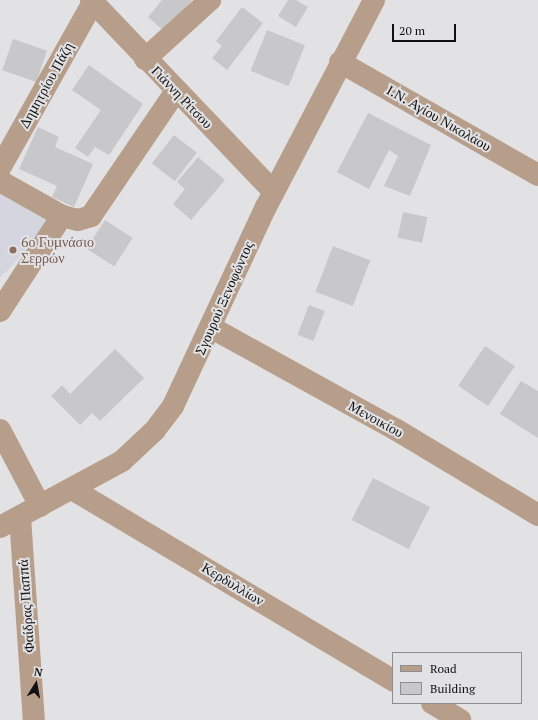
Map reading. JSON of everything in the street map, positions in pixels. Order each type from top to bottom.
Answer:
[{"type":"street","points":[[145,59],[210,0]]},
{"type":"street","name":"Σγουρού Ξενοφώντος","points":[[0,527],[122,461],[155,430],[182,391],[274,192],[340,62],[374,0]]},
{"type":"street","name":"Γιάννη Ρίτσου","points":[[92,1],[145,59],[274,192]]},
{"type":"street","name":"Δημητρίου Πάζη","points":[[0,168],[92,1]]},
{"type":"street","name":"Ι.Ν. Αγίου Νικολάου","points":[[340,62],[538,175]]},
{"type":"street","points":[[0,181],[62,216],[78,220],[91,216],[176,91]]},
{"type":"street","points":[[0,311],[62,216]]},
{"type":"street","name":"Μενοικίου","points":[[212,328],[536,508]]},
{"type":"street","points":[[0,430],[40,506]]},
{"type":"street","name":"Κερδυλλίων","points":[[72,489],[392,679]]},
{"type":"street","name":"Φαίδρας Παππά","points":[[20,517],[34,720]]},
{"type":"street","points":[[434,704],[460,720]]},
{"type":"shaded area","name":"6ο Γυμνάσιο Σερρών","points":[[0,194],[52,223],[0,278]]},
{"type":"building","points":[[162,0],[192,0],[165,32],[148,17]]},
{"type":"building","points":[[288,0],[296,0],[308,7],[296,27],[278,16]]},
{"type":"building","points":[[242,7],[263,23],[227,70],[212,58],[222,46],[216,41]]},
{"type":"building","points":[[267,30],[305,45],[289,86],[251,71]]},
{"type":"building","points":[[13,39],[47,51],[36,82],[2,70]]},
{"type":"building","points":[[89,65],[143,104],[109,155],[95,147],[88,157],[75,148],[101,110],[72,90]]},
{"type":"building","points":[[368,113],[431,145],[410,196],[384,186],[398,156],[389,150],[369,189],[337,172]]},
{"type":"building","points":[[38,127],[59,137],[55,147],[93,164],[74,207],[52,197],[57,186],[19,169]]},
{"type":"building","points":[[174,135],[197,153],[175,181],[152,163]]},
{"type":"building","points":[[198,157],[225,180],[191,220],[173,204],[185,189],[177,182]]},
{"type":"building","points":[[403,212],[427,217],[422,243],[398,237]]},
{"type":"building","points":[[105,220],[133,238],[114,266],[86,249]]},
{"type":"building","points":[[333,246],[370,260],[353,306],[315,292]]},
{"type":"building","points":[[309,305],[325,311],[313,341],[298,335]]},
{"type":"building","points":[[485,346],[515,366],[488,406],[458,386]]},
{"type":"building","points":[[115,349],[144,378],[100,421],[92,413],[80,425],[51,396],[62,385],[70,394]]},
{"type":"building","points":[[521,381],[538,391],[538,438],[500,414]]},
{"type":"building","points":[[373,478],[430,507],[409,549],[352,520]]},
{"type":"place","name":"6ο Γυμνάσιο Σερρών","points":[[13,250]]}]
